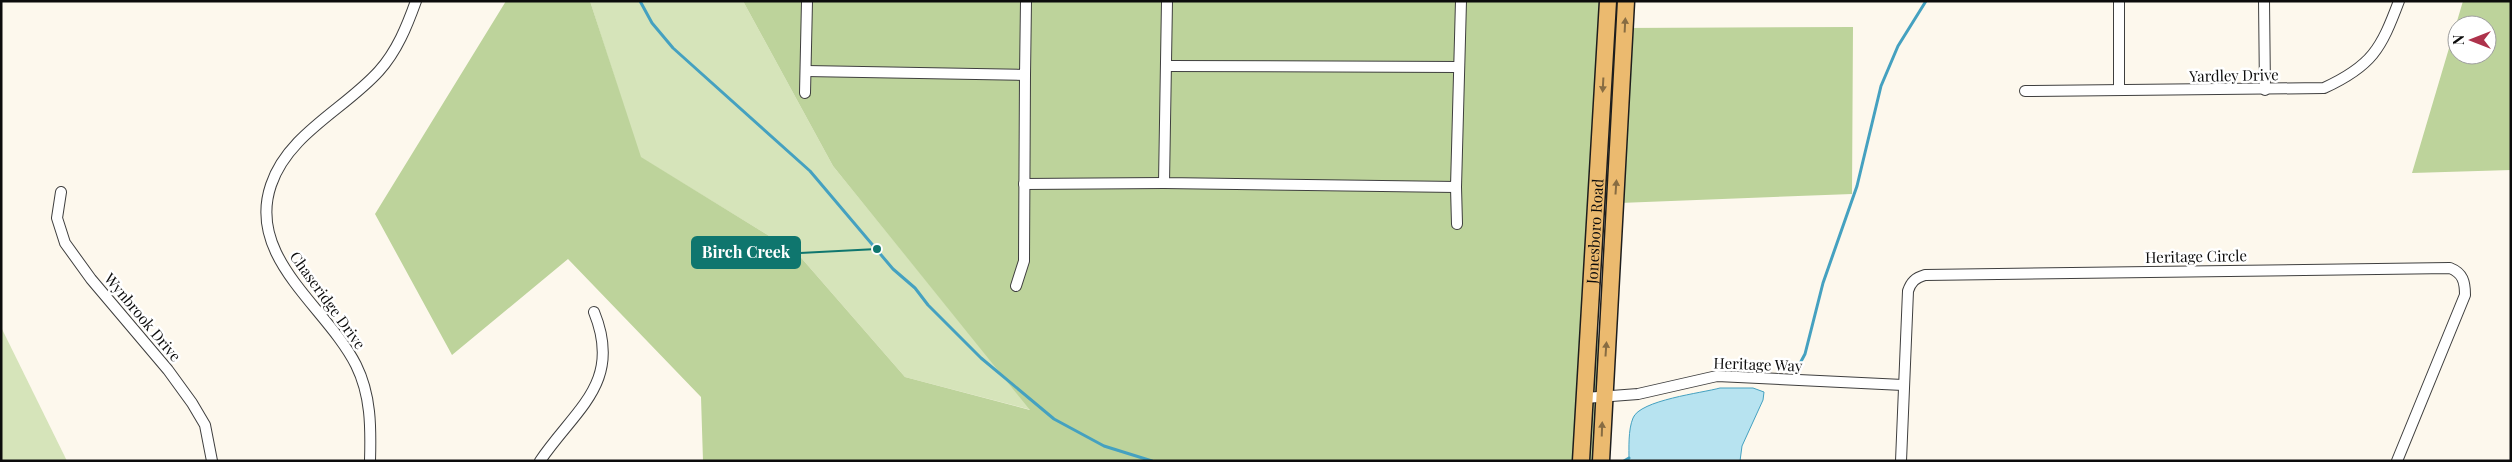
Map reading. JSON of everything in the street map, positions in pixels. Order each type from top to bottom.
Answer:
[{"type":"main road","name":"Jonesboro Road","points":[[1581,461],[1608,1]]},
{"type":"main road","name":"Jonesboro Road","points":[[1600,461],[1626,1]]},
{"type":"street","name":"Chaseridge Drive","points":[[370,461],[369,399],[356,365],[328,322],[300,290],[272,247],[266,212],[271,184],[287,154],[322,120],[360,90],[380,70],[400,42],[416,1]]},
{"type":"street","points":[[805,93],[807,1]]},
{"type":"street","points":[[1016,286],[1024,261],[1026,1]]},
{"type":"street","points":[[1164,183],[1167,1]]},
{"type":"street","points":[[1457,224],[1456,187],[1461,1]]},
{"type":"street","points":[[2119,1],[2119,90]]},
{"type":"street","points":[[2264,1],[2265,90]]},
{"type":"street","name":"Yardley Drive","points":[[2025,91],[2324,88],[2348,77],[2370,60],[2386,36],[2399,1]]},
{"type":"street","points":[[1166,66],[1459,67]]},
{"type":"street","points":[[806,71],[1025,75]]},
{"type":"street","points":[[1024,184],[1164,183],[1456,187]]},
{"type":"street","name":"Wynbrook Drive","points":[[61,192],[57,218],[64,242],[91,279],[168,370],[192,403],[205,426],[212,461]]},
{"type":"street","name":"Heritage Circle","points":[[1900,461],[1908,291],[1910,283],[1916,278],[1925,275],[2450,268],[2457,270],[2463,277],[2465,295],[2397,461]]},
{"type":"street","points":[[540,461],[555,437],[590,398],[599,380],[602,354],[601,329],[594,312]]},
{"type":"street","name":"Heritage Way","points":[[1585,398],[1603,398],[1657,391],[1717,376],[1904,385]]},
{"type":"green space","points":[[506,1],[590,1],[641,157],[797,253],[905,377],[1030,410],[833,166],[743,1],[1623,1],[1622,28],[1853,27],[1852,194],[1594,204],[1602,461],[703,461],[701,397],[568,259],[452,355],[375,214]]},
{"type":"green space","points":[[590,1],[743,1],[833,166],[1031,410],[905,377],[797,253],[640,157]]},
{"type":"green space","points":[[2463,1],[2511,1],[2511,170],[2412,173],[2447,55],[2447,65],[2497,65],[2497,15],[2459,15]]},
{"type":"green space","points":[[1,327],[67,461],[1,461]]},
{"type":"water","points":[[1720,388],[1753,388],[1764,392],[1763,400],[1742,446],[1740,461],[1629,461],[1630,428],[1633,418],[1638,412],[1647,406],[1672,398]]},
{"type":"waterway","points":[[640,1],[652,23],[673,48],[810,171],[893,269],[915,288],[928,305],[981,358],[1054,419],[1104,446],[1152,461]]},
{"type":"waterway","points":[[1798,367],[1805,354],[1823,283],[1857,186],[1881,86],[1898,46],[1926,1]]},
{"type":"waterway","points":[[1624,461],[1629,458]]},
{"type":"place","name":"Birch Creek","points":[[877,249]]}]
